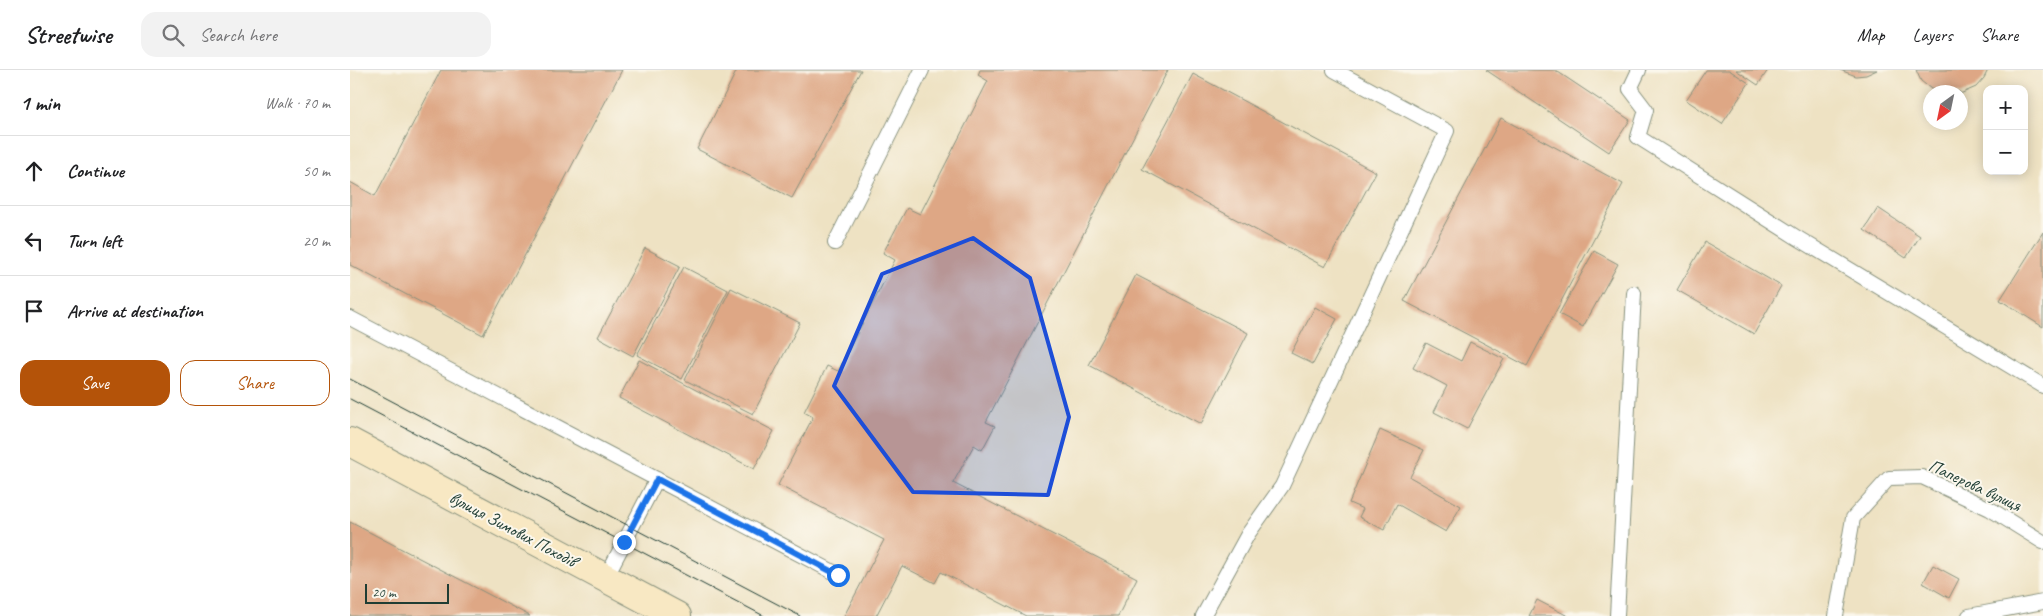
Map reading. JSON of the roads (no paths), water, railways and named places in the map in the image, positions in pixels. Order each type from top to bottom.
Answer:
[{"type":"main road","name":"вулиця Зимових Походів","points":[[350,442],[677,616]]},
{"type":"lane","points":[[835,243],[922,70]]},
{"type":"lane","points":[[1203,616],[1248,534],[1282,486],[1447,131],[1334,70]]},
{"type":"lane","points":[[1639,70],[1630,89],[1646,110],[1638,137],[1796,237],[2043,386]]},
{"type":"lane","points":[[1617,616],[1634,293]]},
{"type":"lane","points":[[350,318],[838,575]]},
{"type":"lane","name":"Паперова вулиця","points":[[1836,616],[1854,518],[1889,478],[1922,477],[1990,509],[2043,542]]},
{"type":"lane","points":[[605,578],[657,479]]},
{"type":"lane","points":[[1969,616],[2043,602]]},
{"type":"tram line","points":[[350,379],[800,616]]},
{"type":"tram line","points":[[350,399],[764,616]]}]
